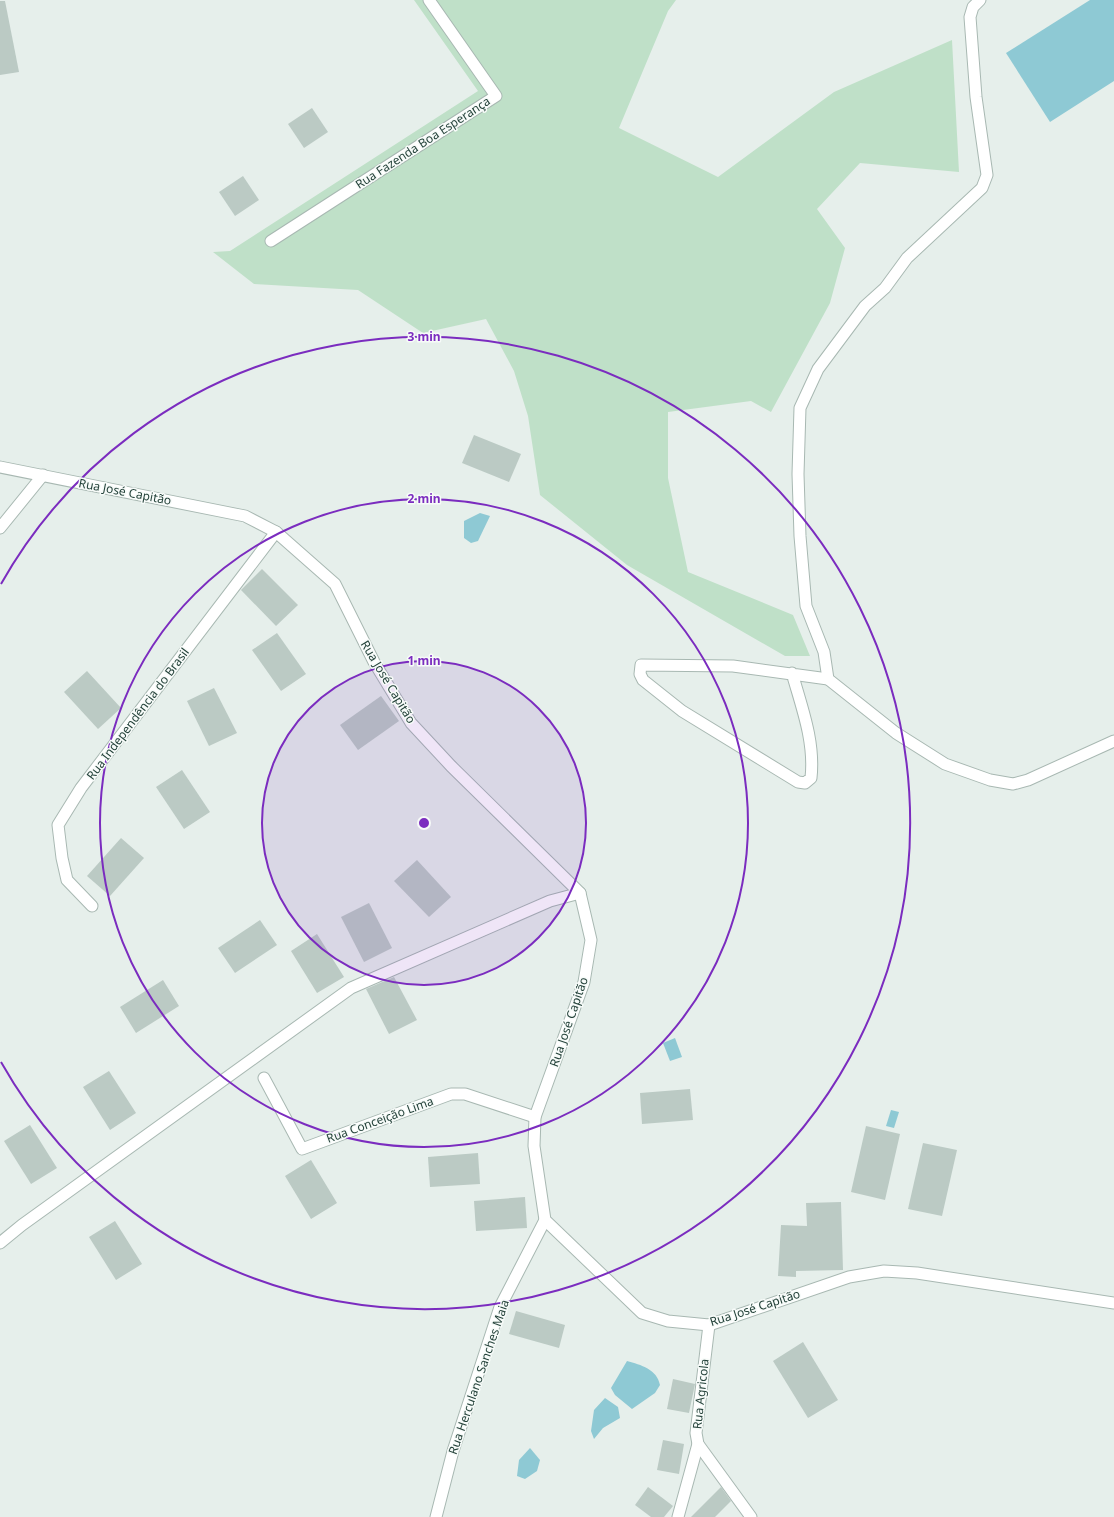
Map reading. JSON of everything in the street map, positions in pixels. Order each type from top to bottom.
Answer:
[{"type":"street","name":"Rua Fazenda Boa Esperança","points":[[271,241],[496,96],[430,0]]},
{"type":"street","points":[[828,679],[824,652],[806,606],[800,536],[798,474],[800,408],[818,368],[865,306],[885,288],[907,258],[982,188],[987,175],[986,161],[976,97],[970,35],[970,17],[973,7],[980,0]]},
{"type":"street","name":"Rua José Capitão","points":[[0,467],[245,516],[276,532],[335,584],[374,662],[411,723],[451,766],[580,893],[591,940],[584,982],[535,1117],[534,1146],[545,1220],[642,1314],[668,1321],[709,1325],[849,1277],[884,1271],[917,1273],[1114,1303]]},
{"type":"street","points":[[0,528],[43,475]]},
{"type":"street","name":"Rua Independência do Brasil","points":[[92,906],[67,880],[62,858],[58,825],[81,788],[276,532]]},
{"type":"street","points":[[792,673],[809,732],[813,763],[811,778],[805,783],[798,782],[682,711],[643,680],[640,674],[641,665],[733,666],[792,673],[828,679],[896,733],[945,764],[990,780],[1013,784],[1028,780],[1114,741]]},
{"type":"street","points":[[0,1243],[22,1224],[351,988],[550,901],[580,893]]},
{"type":"street","name":"Rua Conceição Lima","points":[[264,1078],[302,1149],[451,1094],[465,1094],[535,1117]]},
{"type":"street","name":"Rua Herculano Sanches Maia","points":[[436,1517],[453,1451],[500,1307],[545,1220]]},
{"type":"street","name":"Rua Agricola","points":[[709,1325],[696,1433],[698,1444],[751,1517]]},
{"type":"street","points":[[678,1517],[698,1444]]},
{"type":"green space","points":[[414,0],[676,0],[668,11],[619,128],[718,177],[834,92],[952,40],[959,172],[860,163],[817,209],[845,248],[830,303],[771,412],[751,401],[668,412],[668,478],[688,572],[793,615],[810,656],[785,656],[627,565],[540,495],[528,416],[514,371],[486,319],[423,333],[358,290],[254,284],[213,252],[230,251],[478,91]]},
{"type":"water","points":[[1090,0],[1114,0],[1114,81],[1050,122],[1006,53]]},
{"type":"water","points":[[480,513],[490,516],[478,541],[471,543],[464,538],[464,521]]},
{"type":"water","points":[[675,1038],[682,1057],[670,1061],[663,1043]]},
{"type":"water","points":[[891,1110],[899,1112],[894,1128],[886,1126]]},
{"type":"water","points":[[627,1361],[648,1368],[656,1375],[660,1385],[655,1393],[632,1409],[615,1395],[611,1388]]},
{"type":"water","points":[[605,1398],[618,1407],[620,1418],[603,1428],[594,1439],[591,1431],[594,1410]]},
{"type":"water","points":[[530,1448],[540,1460],[537,1471],[525,1479],[517,1476],[519,1460]]},
{"type":"building","points":[[0,1],[5,1],[19,72],[0,75]]},
{"type":"building","points":[[312,108],[328,132],[304,148],[288,124]]},
{"type":"building","points":[[243,176],[259,200],[235,216],[219,192]]},
{"type":"building","points":[[474,435],[521,454],[509,482],[462,463]]},
{"type":"building","points":[[262,569],[298,605],[276,626],[241,590]]},
{"type":"building","points":[[277,633],[306,674],[281,691],[252,650]]},
{"type":"building","points":[[87,671],[121,708],[98,729],[64,692]]},
{"type":"building","points":[[214,688],[237,733],[209,746],[187,701]]},
{"type":"building","points":[[381,696],[399,721],[358,750],[340,725]]},
{"type":"building","points":[[182,770],[210,812],[184,829],[156,787]]},
{"type":"building","points":[[121,838],[144,858],[110,896],[87,876]]},
{"type":"building","points":[[417,860],[451,897],[429,917],[394,881]]},
{"type":"building","points":[[369,903],[392,948],[364,962],[341,917]]},
{"type":"building","points":[[260,920],[277,945],[235,973],[218,948]]},
{"type":"building","points":[[317,934],[344,977],[317,993],[291,951]]},
{"type":"building","points":[[394,977],[417,1020],[389,1034],[366,989]]},
{"type":"building","points":[[163,980],[179,1006],[136,1033],[120,1007]]},
{"type":"building","points":[[109,1071],[136,1113],[110,1130],[83,1087]]},
{"type":"building","points":[[690,1089],[693,1120],[642,1124],[640,1093]]},
{"type":"building","points":[[30,1125],[57,1168],[31,1184],[4,1141]]},
{"type":"building","points":[[866,1126],[900,1134],[885,1200],[851,1192]]},
{"type":"building","points":[[923,1143],[957,1150],[942,1216],[908,1209]]},
{"type":"building","points":[[478,1153],[480,1184],[430,1187],[428,1157]]},
{"type":"building","points":[[311,1160],[337,1203],[311,1219],[285,1176]]},
{"type":"building","points":[[525,1197],[527,1228],[476,1231],[474,1201]]},
{"type":"building","points":[[841,1202],[843,1270],[796,1271],[796,1277],[778,1276],[781,1225],[807,1226],[806,1203]]},
{"type":"building","points":[[115,1221],[142,1264],[116,1280],[89,1237]]},
{"type":"building","points":[[516,1311],[565,1325],[559,1348],[509,1334]]},
{"type":"building","points":[[803,1342],[838,1400],[808,1418],[773,1361]]},
{"type":"building","points":[[673,1379],[695,1384],[689,1413],[667,1409]]},
{"type":"building","points":[[663,1440],[684,1444],[679,1474],[657,1470]]},
{"type":"building","points":[[648,1487],[673,1506],[664,1517],[651,1517],[635,1505]]},
{"type":"building","points":[[721,1487],[731,1501],[715,1517],[691,1517]]}]
